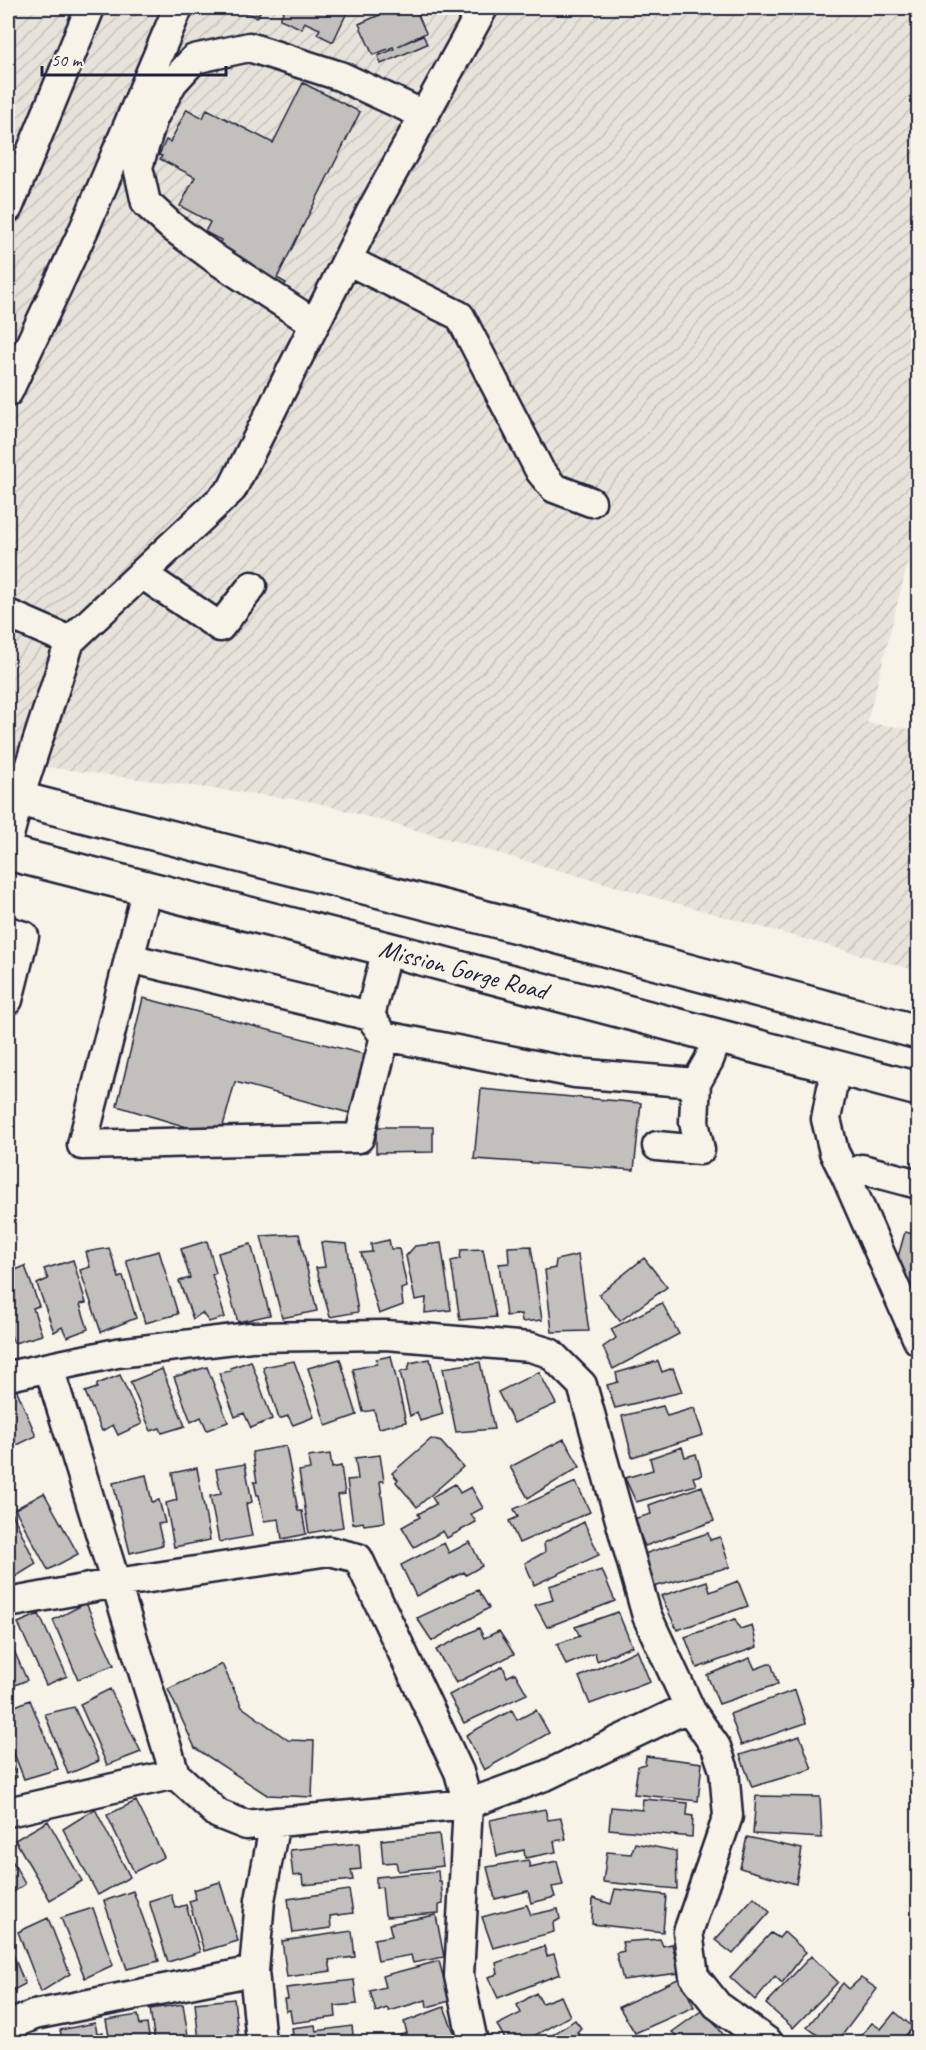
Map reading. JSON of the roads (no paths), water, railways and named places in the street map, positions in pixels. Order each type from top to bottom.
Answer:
[{"type":"main road","points":[[13,797],[518,926],[918,1032]]},
{"type":"main road","name":"Mission Gorge Road","points":[[8,853],[387,949],[918,1089]]},
{"type":"lane","points":[[8,208],[90,8]]},
{"type":"lane","points":[[8,392],[85,227],[178,8]]},
{"type":"lane","points":[[8,839],[13,797],[70,641],[232,489],[347,260],[483,8]]},
{"type":"lane","points":[[315,324],[217,260],[171,226],[146,202],[138,166],[153,118],[173,82],[194,59],[249,47],[340,76],[424,115]]},
{"type":"lane","points":[[347,260],[460,316],[540,471],[554,488],[591,502]]},
{"type":"lane","points":[[142,573],[220,627],[252,586]]},
{"type":"lane","points":[[8,614],[70,641]]},
{"type":"lane","points":[[147,888],[82,1145],[359,1138],[378,1026],[387,949]]},
{"type":"lane","points":[[8,931],[24,936],[8,1000]]},
{"type":"lane","points":[[129,958],[378,1026],[575,1073],[696,1083]]},
{"type":"lane","points":[[657,1146],[700,1150],[694,1122],[696,1083],[709,1060],[718,1036]]},
{"type":"lane","points":[[836,1067],[826,1119],[834,1152],[918,1340]]},
{"type":"lane","points":[[846,1176],[862,1170],[918,1184]]},
{"type":"lane","points":[[8,1376],[117,1353],[251,1337],[387,1335],[530,1347],[550,1353],[582,1385],[647,1616],[689,1707],[716,1747],[724,1770],[728,1816],[688,1932],[694,1976],[717,2005],[768,2043]]},
{"type":"lane","points":[[49,1368],[175,1774],[218,1814],[246,1825],[468,1804],[547,1775],[689,1707]]},
{"type":"lane","points":[[8,1604],[116,1583],[329,1551],[358,1558],[459,1772],[468,1804],[459,1976],[473,2043]]},
{"type":"lane","points":[[8,1812],[175,1774]]},
{"type":"lane","points":[[261,2043],[254,1971],[260,1900],[275,1822]]},
{"type":"lane","points":[[8,2026],[34,2015],[254,1971]]}]
